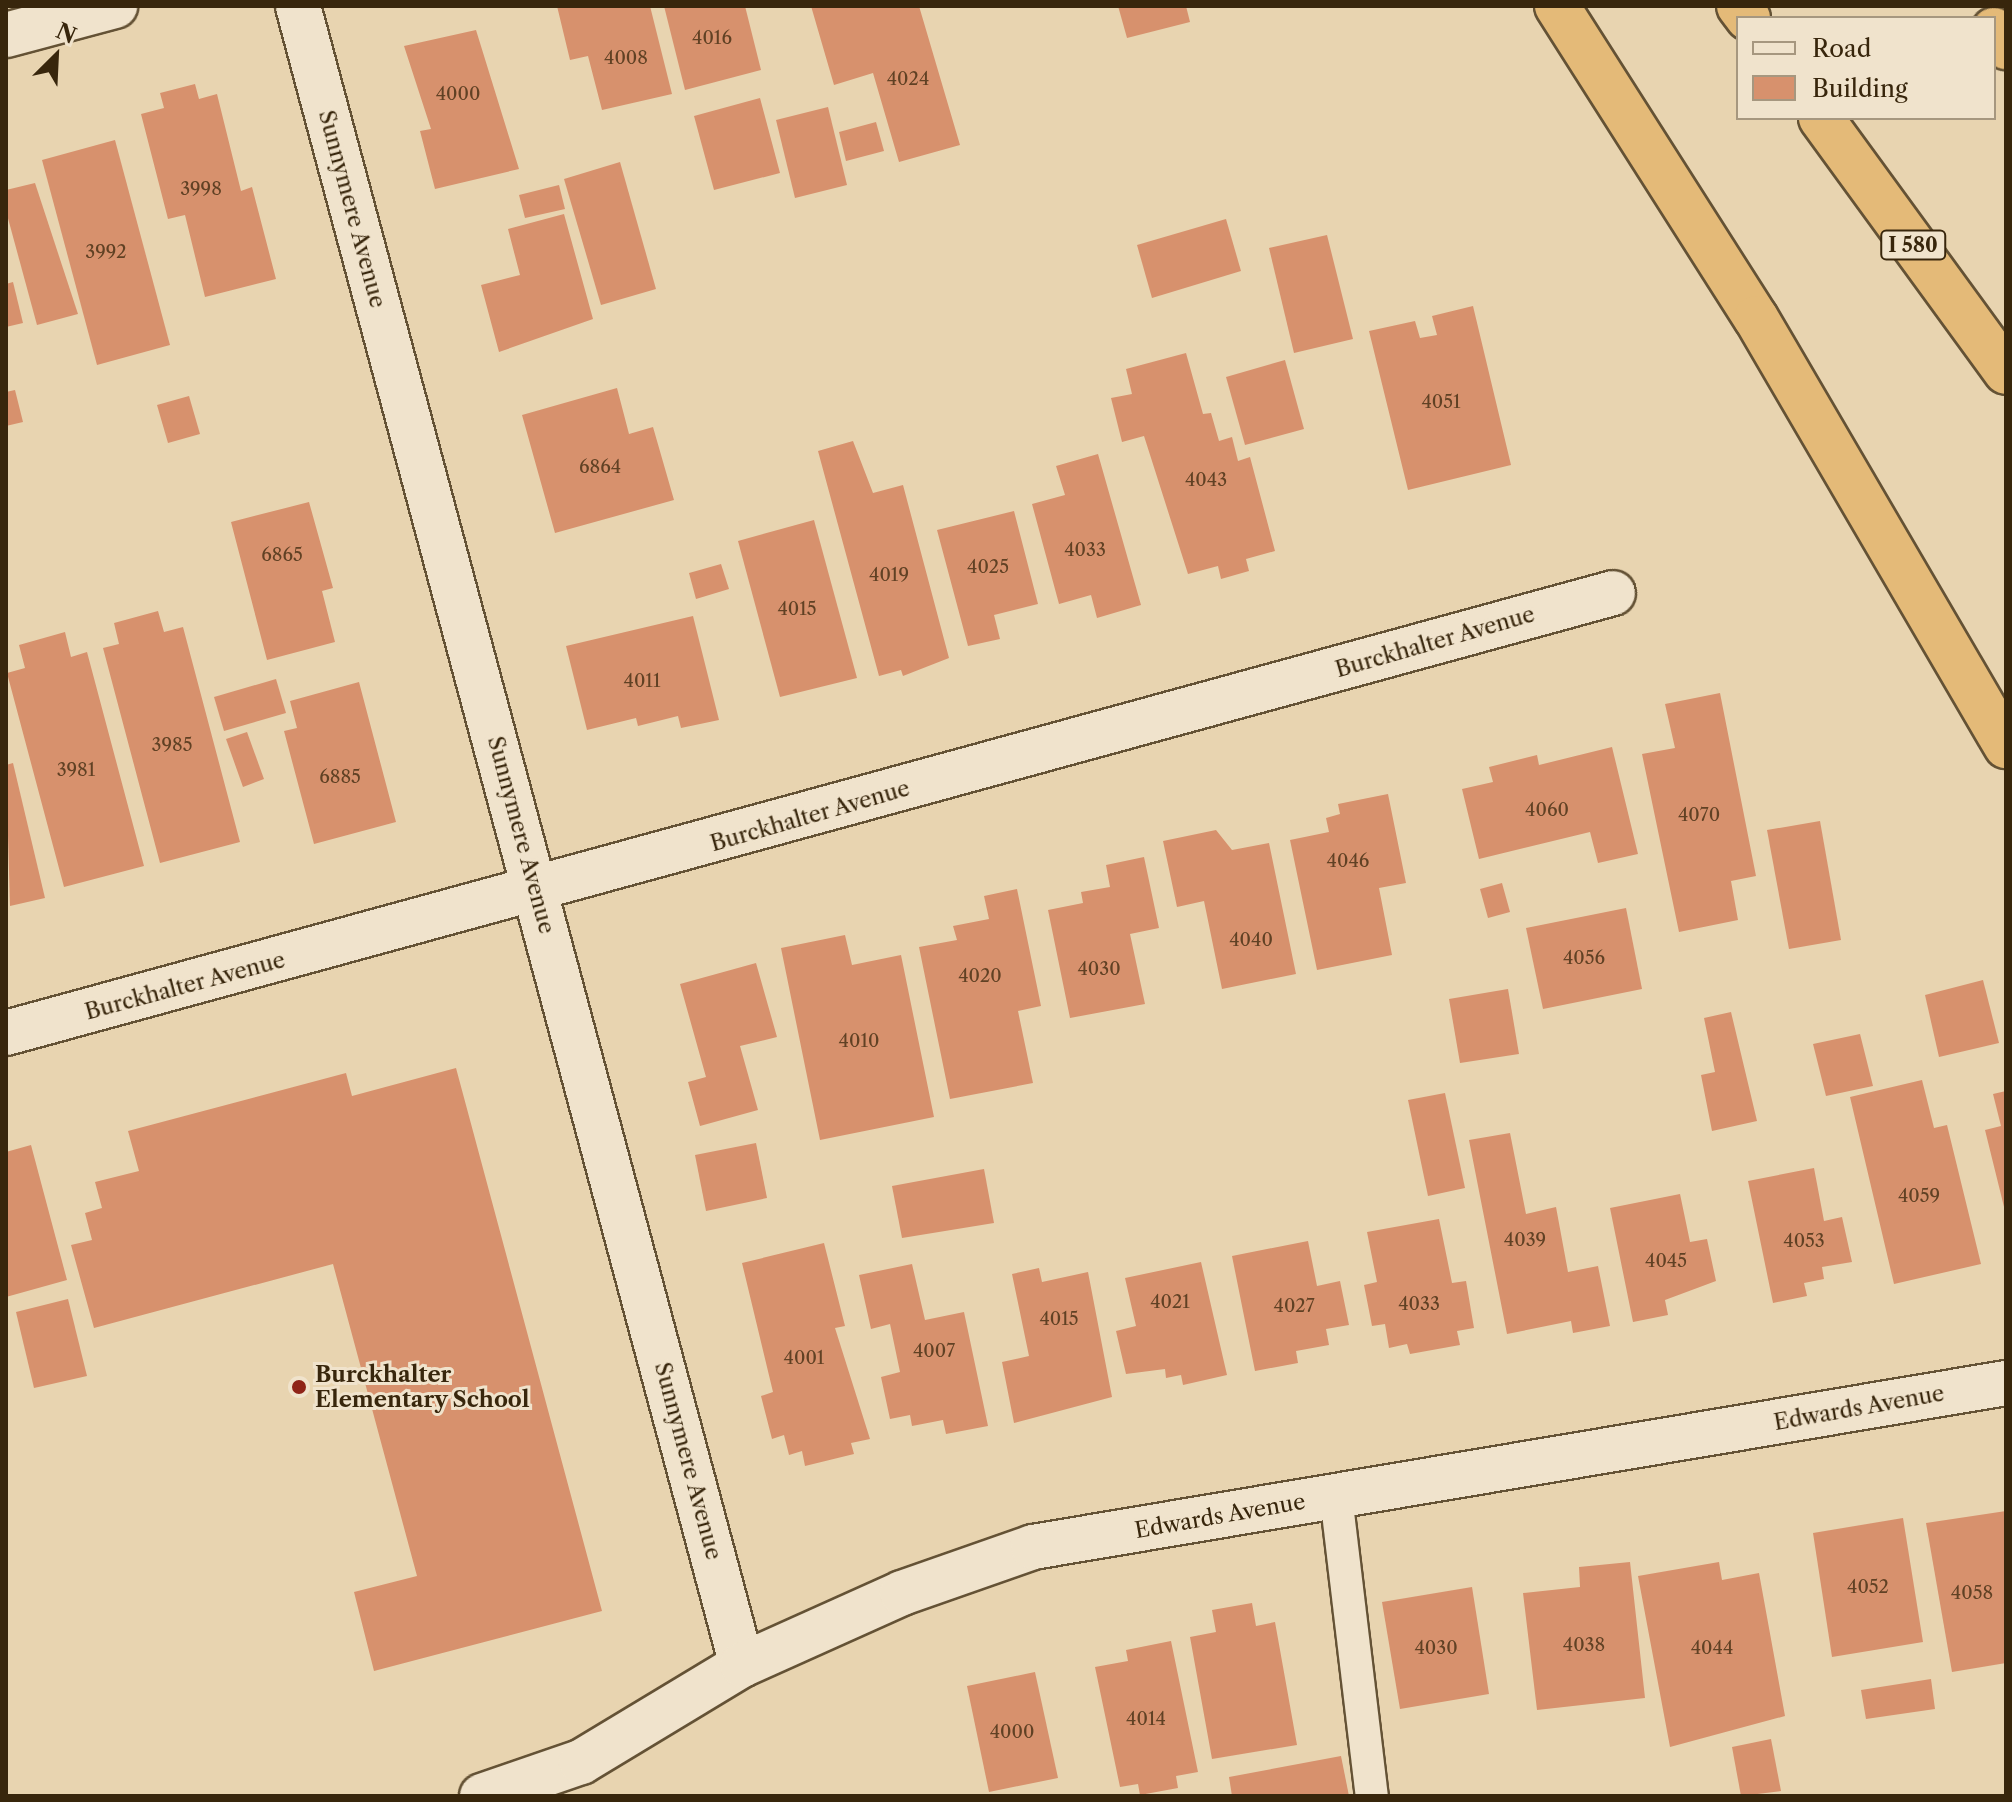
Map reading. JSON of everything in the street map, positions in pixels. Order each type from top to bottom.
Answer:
[{"type":"highway","points":[[1557,6],[1756,318],[2006,746]]},
{"type":"highway","name":"I 580","points":[[1822,120],[2006,372]]},
{"type":"street","points":[[6,35],[115,6]]},
{"type":"street","name":"Sunnymere Avenue","points":[[298,6],[742,1665]]},
{"type":"street","name":"Burckhalter Avenue","points":[[6,1033],[536,892],[1613,593]]},
{"type":"street","name":"Edwards Avenue","points":[[482,1796],[581,1762],[742,1665],[902,1593],[1033,1547],[2006,1383]]},
{"type":"lane","points":[[1336,1496],[1372,1796]]},
{"type":"building","points":[[557,6],[650,6],[672,94],[602,110],[588,56],[570,60]]},
{"type":"building","points":[[664,6],[745,6],[761,70],[685,90]]},
{"type":"building","points":[[811,6],[919,6],[960,145],[899,162],[873,73],[834,85]]},
{"type":"building","points":[[1118,6],[1186,6],[1190,22],[1127,38]]},
{"type":"building","points":[[476,30],[519,169],[435,189],[420,131],[431,129],[404,46]]},
{"type":"building","points":[[195,84],[199,99],[217,94],[241,191],[252,187],[276,279],[205,297],[185,215],[168,219],[141,114],[164,108],[160,93]]},
{"type":"building","points":[[760,98],[780,173],[714,190],[694,116]]},
{"type":"building","points":[[828,107],[847,185],[795,198],[776,120]]},
{"type":"building","points":[[876,122],[884,151],[846,161],[839,132]]},
{"type":"building","points":[[115,140],[170,345],[97,365],[42,160]]},
{"type":"building","points":[[620,162],[656,289],[601,305],[564,179]]},
{"type":"building","points":[[35,183],[78,314],[37,325],[6,211],[6,190]]},
{"type":"building","points":[[559,185],[565,209],[525,218],[519,195]]},
{"type":"building","points":[[564,214],[593,319],[499,352],[481,285],[520,275],[508,229]]},
{"type":"building","points":[[1226,219],[1241,271],[1152,298],[1137,245]]},
{"type":"building","points":[[1327,235],[1353,339],[1294,353],[1269,248]]},
{"type":"building","points":[[13,282],[23,323],[6,327],[6,284]]},
{"type":"building","points":[[1473,306],[1511,465],[1408,490],[1369,331],[1415,321],[1420,338],[1437,335],[1432,316]]},
{"type":"building","points":[[1186,353],[1203,414],[1211,413],[1219,441],[1232,437],[1238,461],[1250,457],[1275,551],[1246,559],[1249,571],[1221,579],[1218,566],[1188,574],[1144,436],[1122,442],[1111,398],[1132,394],[1126,369]]},
{"type":"building","points":[[1285,360],[1304,429],[1245,445],[1226,377]]},
{"type":"building","points":[[617,388],[629,434],[653,427],[674,500],[555,533],[522,415]]},
{"type":"building","points":[[15,390],[23,422],[6,426],[6,392]]},
{"type":"building","points":[[189,396],[200,434],[168,443],[157,405]]},
{"type":"building","points":[[853,441],[873,493],[903,485],[949,658],[903,676],[901,670],[879,676],[818,451]]},
{"type":"building","points":[[1098,454],[1141,605],[1097,618],[1091,595],[1059,604],[1032,504],[1065,495],[1056,466]]},
{"type":"building","points":[[309,502],[333,588],[322,591],[335,642],[267,660],[231,522]]},
{"type":"building","points":[[1014,511],[1038,604],[994,615],[1000,639],[968,646],[937,530]]},
{"type":"building","points":[[814,520],[857,678],[780,697],[738,541]]},
{"type":"building","points":[[721,564],[729,589],[696,599],[689,573]]},
{"type":"building","points":[[158,611],[164,632],[183,627],[240,842],[160,863],[103,648],[119,644],[114,623]]},
{"type":"building","points":[[693,616],[719,720],[681,728],[678,716],[638,726],[636,718],[587,730],[566,646]]},
{"type":"building","points":[[65,632],[71,657],[87,652],[144,866],[64,887],[7,673],[25,668],[19,645]]},
{"type":"building","points":[[276,679],[286,713],[224,731],[214,697]]},
{"type":"building","points":[[359,682],[396,822],[314,844],[284,731],[297,728],[290,701]]},
{"type":"building","points":[[1720,693],[1756,876],[1731,881],[1738,920],[1679,932],[1642,754],[1675,748],[1665,704]]},
{"type":"building","points":[[247,732],[264,779],[243,787],[226,739]]},
{"type":"building","points":[[1612,747],[1638,854],[1598,863],[1590,832],[1479,859],[1462,789],[1493,782],[1489,767],[1537,755],[1539,765]]},
{"type":"building","points":[[13,763],[45,898],[10,906],[6,765]]},
{"type":"building","points":[[1388,794],[1406,883],[1379,888],[1392,955],[1317,970],[1290,840],[1329,832],[1326,818],[1340,814],[1338,804]]},
{"type":"building","points":[[1820,821],[1841,940],[1789,949],[1767,830]]},
{"type":"building","points":[[1216,830],[1232,850],[1269,843],[1296,974],[1222,989],[1204,901],[1177,907],[1163,841]]},
{"type":"building","points":[[1144,857],[1159,928],[1130,934],[1145,1004],[1070,1018],[1048,910],[1083,903],[1081,892],[1110,887],[1106,865]]},
{"type":"building","points":[[1502,883],[1510,912],[1488,918],[1480,889]]},
{"type":"building","points":[[1017,889],[1041,1006],[1018,1011],[1033,1083],[950,1099],[919,947],[957,940],[953,926],[989,919],[984,896]]},
{"type":"building","points":[[1626,908],[1642,989],[1543,1009],[1526,928]]},
{"type":"building","points":[[845,935],[852,965],[901,955],[934,1117],[820,1140],[781,948]]},
{"type":"building","points":[[756,963],[777,1037],[740,1046],[758,1110],[700,1126],[688,1082],[706,1077],[680,984]]},
{"type":"building","points":[[1983,980],[1999,1043],[1939,1057],[1925,995]]},
{"type":"building","points":[[1508,989],[1519,1054],[1460,1063],[1449,999]]},
{"type":"building","points":[[1731,1012],[1757,1121],[1712,1131],[1701,1075],[1715,1072],[1704,1018]]},
{"type":"building","points":[[1860,1034],[1873,1086],[1826,1096],[1813,1044]]},
{"type":"building","points":[[456,1068],[602,1611],[374,1671],[354,1592],[417,1576],[333,1264],[94,1328],[71,1245],[92,1240],[85,1213],[102,1208],[95,1182],[139,1171],[128,1131],[346,1073],[352,1096]]},
{"type":"building","points":[[1922,1080],[1934,1128],[1947,1125],[1981,1264],[1894,1284],[1850,1097]]},
{"type":"building","points":[[2006,1091],[2005,1211],[1985,1130],[2001,1126],[1993,1094]]},
{"type":"building","points":[[1445,1093],[1465,1188],[1428,1196],[1408,1100]]},
{"type":"building","points":[[1510,1133],[1526,1214],[1556,1207],[1568,1272],[1598,1266],[1610,1326],[1573,1333],[1571,1321],[1507,1334],[1469,1140]]},
{"type":"building","points":[[756,1143],[767,1198],[706,1211],[695,1155]]},
{"type":"building","points":[[31,1145],[67,1280],[6,1297],[6,1152]]},
{"type":"building","points":[[1814,1168],[1824,1221],[1842,1217],[1852,1262],[1822,1267],[1824,1279],[1804,1283],[1807,1296],[1773,1303],[1748,1181]]},
{"type":"building","points":[[984,1169],[994,1223],[902,1238],[892,1186]]},
{"type":"building","points":[[1680,1194],[1690,1242],[1707,1239],[1716,1281],[1665,1300],[1668,1315],[1633,1322],[1610,1208]]},
{"type":"building","points":[[1439,1219],[1452,1283],[1466,1281],[1474,1328],[1457,1331],[1460,1345],[1410,1354],[1407,1344],[1389,1348],[1385,1324],[1372,1326],[1364,1285],[1377,1282],[1367,1232]]},
{"type":"building","points":[[1308,1241],[1317,1286],[1340,1281],[1349,1325],[1326,1329],[1329,1345],[1296,1351],[1298,1363],[1255,1371],[1232,1256]]},
{"type":"building","points":[[824,1243],[845,1326],[835,1328],[870,1439],[851,1443],[854,1454],[805,1466],[802,1451],[789,1455],[784,1435],[772,1439],[761,1396],[773,1392],[742,1263]]},
{"type":"building","points":[[1201,1262],[1227,1375],[1183,1385],[1181,1375],[1166,1378],[1165,1369],[1126,1374],[1116,1331],[1136,1326],[1125,1278]]},
{"type":"building","points":[[912,1264],[925,1320],[964,1312],[988,1426],[946,1434],[943,1420],[912,1426],[910,1415],[890,1419],[881,1377],[900,1372],[890,1324],[871,1329],[859,1275]]},
{"type":"building","points":[[1039,1268],[1042,1282],[1088,1272],[1112,1397],[1014,1423],[1002,1362],[1029,1356],[1012,1274]]},
{"type":"building","points":[[68,1299],[87,1376],[34,1388],[16,1312]]},
{"type":"building","points":[[2006,1511],[2006,1663],[1952,1672],[1926,1523]]},
{"type":"building","points":[[1903,1518],[1923,1642],[1832,1657],[1813,1533]]},
{"type":"building","points":[[1630,1562],[1645,1698],[1537,1710],[1523,1593],[1580,1587],[1579,1567]]},
{"type":"building","points":[[1719,1562],[1722,1580],[1759,1573],[1785,1716],[1670,1747],[1638,1576]]},
{"type":"building","points":[[1472,1587],[1489,1694],[1400,1709],[1382,1602]]},
{"type":"building","points":[[1252,1603],[1256,1626],[1275,1622],[1297,1745],[1212,1759],[1190,1637],[1216,1632],[1212,1610]]},
{"type":"building","points":[[1171,1641],[1198,1772],[1176,1776],[1178,1788],[1140,1795],[1138,1784],[1120,1787],[1095,1667],[1128,1661],[1126,1650]]},
{"type":"building","points":[[1035,1672],[1058,1778],[989,1792],[967,1686]]},
{"type":"building","points":[[1931,1679],[1935,1709],[1866,1719],[1861,1690]]},
{"type":"building","points":[[1771,1739],[1781,1791],[1741,1796],[1732,1747]]},
{"type":"building","points":[[1341,1756],[1349,1796],[1232,1796],[1229,1777]]},
{"type":"place","name":"Burckhalter Elementary School","points":[[299,1387]]}]
